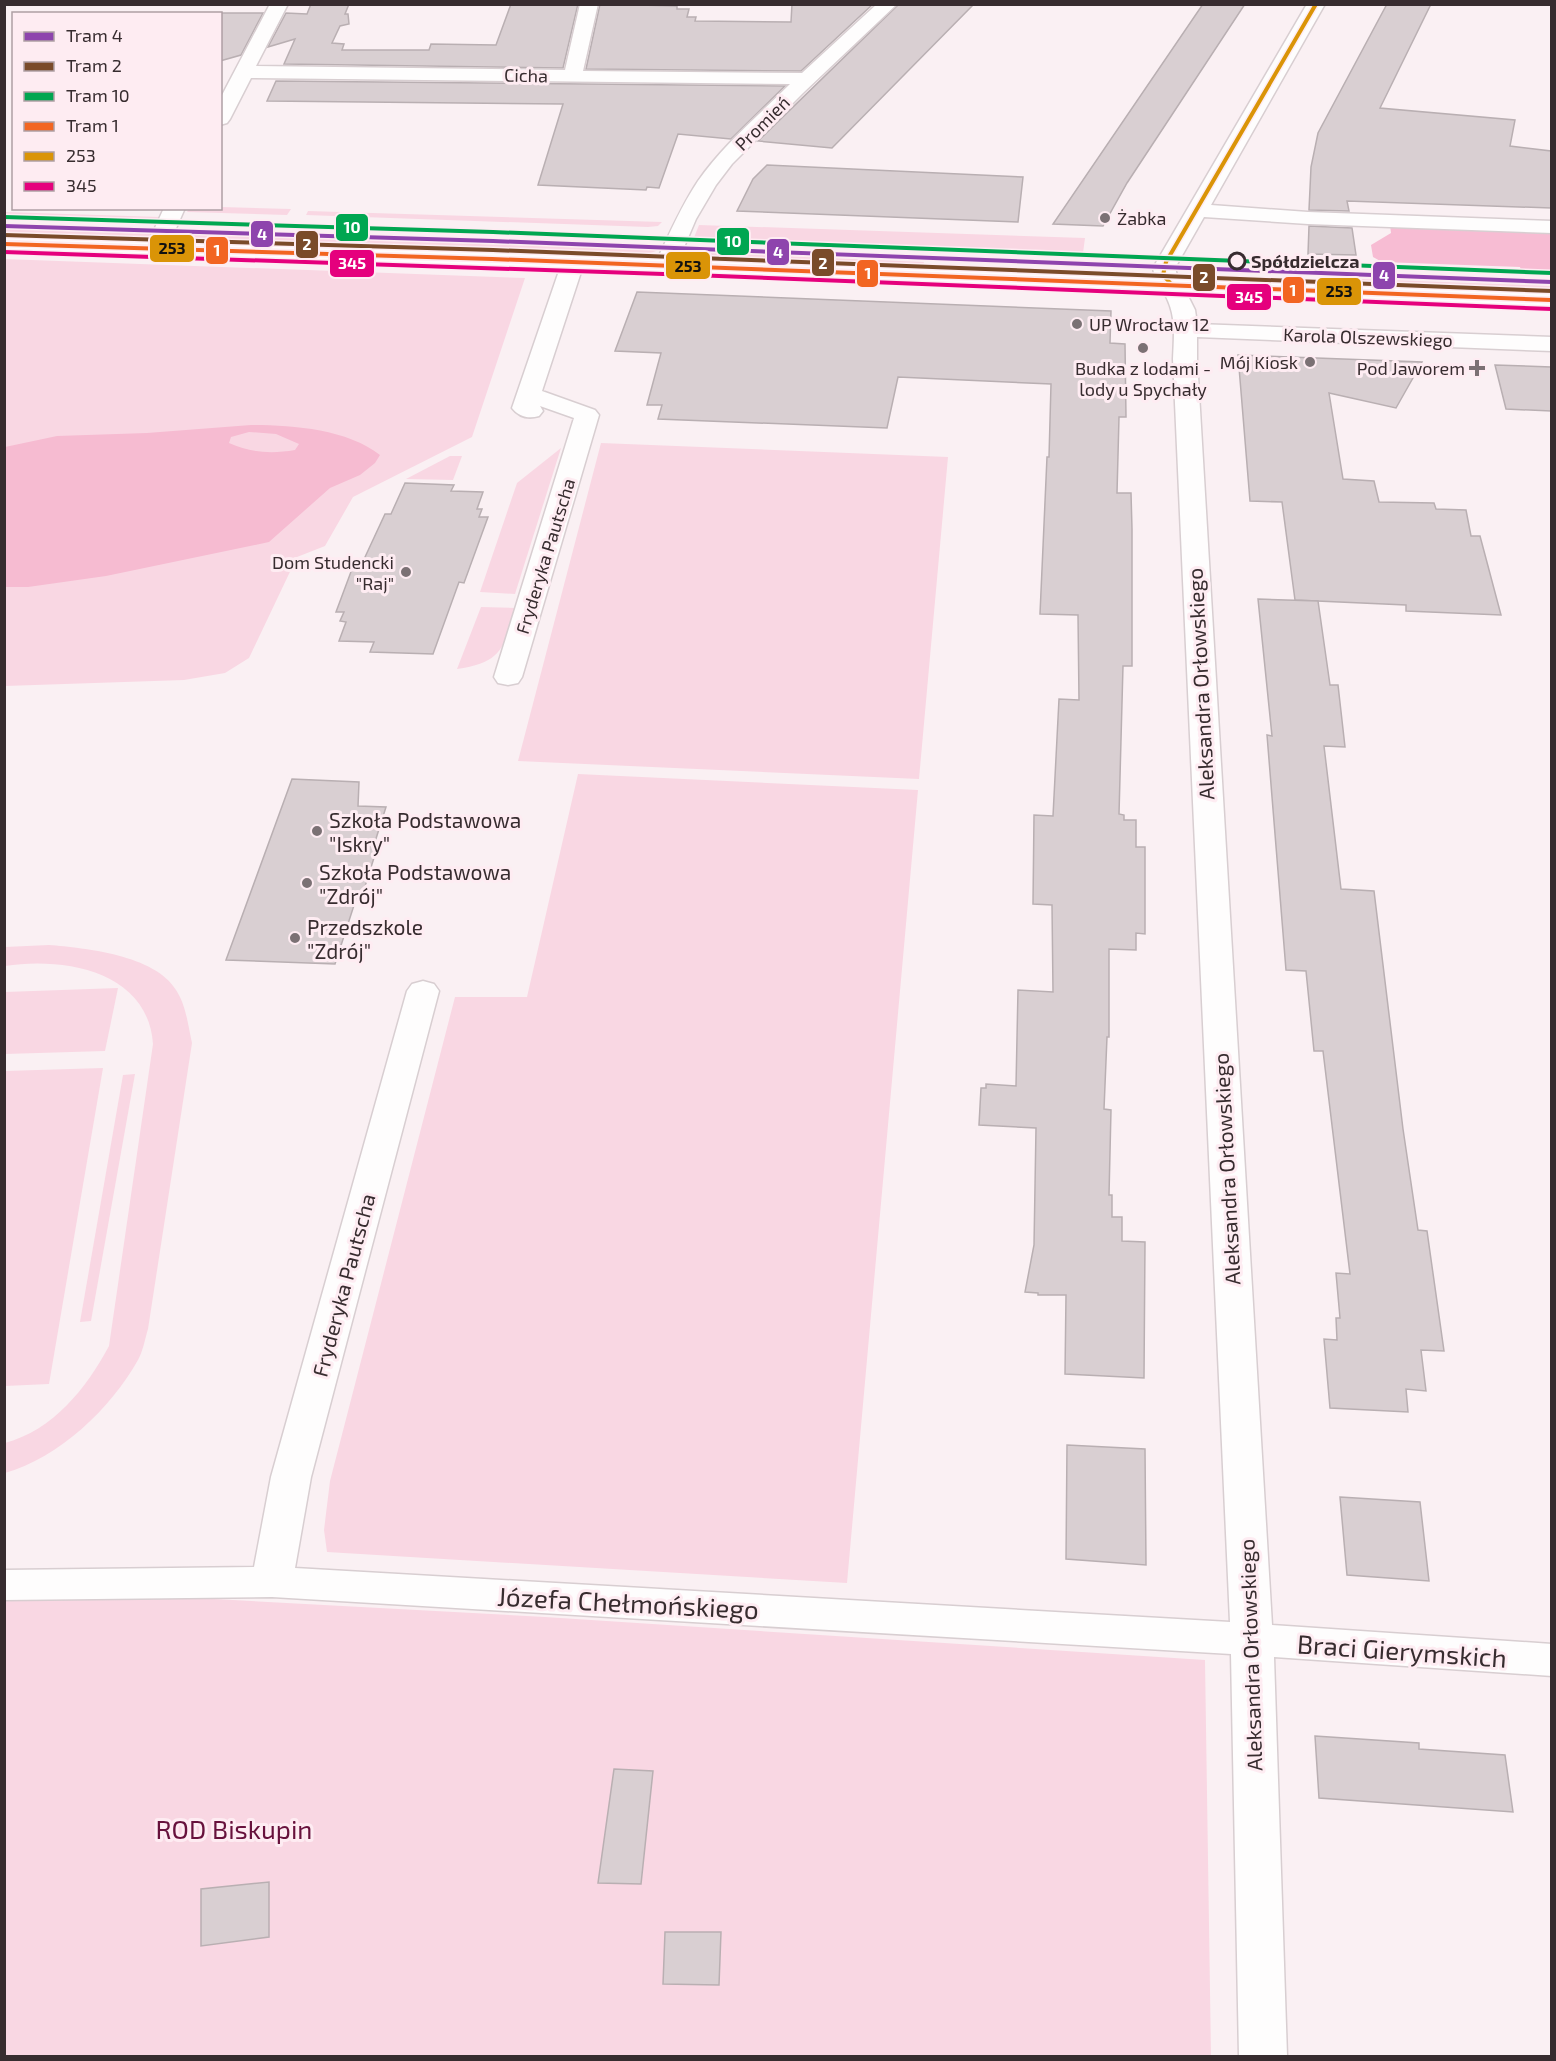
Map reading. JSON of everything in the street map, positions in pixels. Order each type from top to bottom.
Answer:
[{"type":"street","points":[[222,115],[279,4]]},
{"type":"street","points":[[573,75],[589,4]]},
{"type":"street","name":"Promień","points":[[666,265],[686,219],[707,183],[725,160],[807,79],[888,4]]},
{"type":"street","points":[[1172,285],[1163,275],[1164,268],[1317,4]]},
{"type":"street","name":"Cicha","points":[[245,72],[807,79]]},
{"type":"street","points":[[158,247],[175,210]]},
{"type":"street","points":[[1197,210],[1308,218],[1551,226]]},
{"type":"street","points":[[4,243],[666,265],[1551,300]]},
{"type":"street","name":"Fryderyka Pautscha","points":[[508,677],[582,435],[524,408],[573,262]]},
{"type":"street","name":"Aleksandra Orłowskiego","points":[[1172,285],[1184,309],[1206,790],[1252,1639],[1263,2056]]},
{"type":"street","name":"Karola Olszewskiego","points":[[1185,330],[1551,344]]},
{"type":"street","name":"Fryderyka Pautscha","points":[[272,1582],[291,1477],[423,991]]},
{"type":"street","name":"Józefa Chełmońskiego","points":[[4,1585],[272,1582],[1252,1639]]},
{"type":"street","name":"Braci Gierymskich","points":[[1252,1639],[1551,1660]]},
{"type":"green space","points":[[222,207],[291,209],[287,215],[187,212],[188,210],[222,210]]},
{"type":"green space","points":[[308,211],[662,222],[658,226],[648,227],[306,215]]},
{"type":"green space","points":[[5,212],[159,217],[157,221],[5,217]]},
{"type":"green space","points":[[184,220],[664,238],[664,240],[184,222]]},
{"type":"green space","points":[[699,225],[1085,238],[1083,253],[1119,255],[1119,257],[693,240]]},
{"type":"green space","points":[[5,229],[151,234],[146,240],[5,236]]},
{"type":"green space","points":[[177,234],[659,250],[636,258],[173,241]]},
{"type":"green space","points":[[684,252],[924,262],[922,269],[694,259],[685,255]]},
{"type":"green space","points":[[4,259],[525,278],[472,437],[353,497],[325,546],[297,557],[249,658],[225,673],[184,680],[5,686]]},
{"type":"green space","points":[[1361,279],[1551,286],[1551,292],[1362,281]]},
{"type":"green space","points":[[601,443],[948,457],[919,779],[518,761]]},
{"type":"green space","points":[[561,448],[515,594],[480,592],[517,483]]},
{"type":"green space","points":[[450,456],[462,456],[453,480],[406,479]]},
{"type":"green space","points":[[481,607],[516,608],[499,651],[484,662],[457,669]]},
{"type":"green space","points":[[578,774],[918,790],[847,1583],[327,1552],[324,1530],[330,1481],[455,997],[527,997]]},
{"type":"green space","points":[[49,945],[99,951],[136,961],[166,978],[182,1002],[192,1043],[148,1329],[140,1356],[113,1396],[82,1429],[45,1456],[5,1473],[5,1443],[38,1428],[66,1406],[90,1377],[109,1346],[153,1044],[148,1019],[136,1000],[120,985],[99,974],[76,967],[52,964],[5,966],[5,947]]},
{"type":"green space","points":[[118,988],[105,1051],[5,1054],[5,992]]},
{"type":"green space","points":[[103,1068],[49,1384],[5,1386],[5,1071]]},
{"type":"green space","points":[[135,1074],[91,1321],[80,1322],[123,1075]]},
{"type":"green space","name":"ROD Biskupin","points":[[196,1598],[545,1617],[1205,1660],[1211,2056],[5,2056],[4,1601]]},
{"type":"shaded area","points":[[1390,225],[1551,231],[1551,272],[1521,271],[1520,267],[1382,262],[1373,257],[1371,245],[1391,233]]},
{"type":"shaded area","points":[[251,425],[284,426],[318,430],[352,439],[380,455],[375,463],[360,475],[330,488],[269,542],[106,576],[28,587],[5,587],[5,447],[57,436],[147,433]],"holes":[[[249,432],[276,434],[299,444],[295,450],[270,452],[253,451],[229,443],[231,437]]]},
{"type":"building","points":[[311,4],[349,4],[345,14],[348,14],[349,24],[340,26],[332,43],[344,44],[342,50],[429,50],[431,44],[496,45],[511,4],[578,4],[563,68],[284,64],[295,39],[268,47],[286,13],[307,14]]},
{"type":"building","points":[[600,4],[677,6],[677,9],[689,9],[687,17],[696,17],[695,21],[791,22],[792,4],[873,4],[801,71],[586,69]]},
{"type":"building","points":[[899,4],[974,4],[832,148],[758,141]]},
{"type":"building","points":[[1203,4],[1245,4],[1127,183],[1103,226],[1053,224]]},
{"type":"building","points":[[1387,4],[1431,4],[1380,108],[1515,120],[1510,146],[1551,151],[1551,208],[1347,201],[1349,211],[1309,210],[1311,167],[1318,133]]},
{"type":"building","points":[[222,13],[263,13],[241,55],[222,60]]},
{"type":"building","points":[[276,81],[785,86],[731,139],[678,134],[659,188],[647,187],[646,190],[538,185],[563,104],[267,101]]},
{"type":"building","points":[[767,165],[1023,177],[1018,222],[737,211],[753,179]]},
{"type":"building","points":[[1309,226],[1352,228],[1356,255],[1308,254]]},
{"type":"building","points":[[637,292],[1111,311],[1110,343],[1125,344],[1126,417],[1119,417],[1117,493],[1131,493],[1132,529],[1132,666],[1123,666],[1119,814],[1124,815],[1124,820],[1136,820],[1136,847],[1145,847],[1145,934],[1136,933],[1136,950],[1109,949],[1109,1037],[1107,1037],[1104,1109],[1111,1110],[1109,1195],[1112,1195],[1112,1217],[1122,1217],[1122,1241],[1145,1242],[1144,1378],[1065,1374],[1066,1295],[1038,1295],[1038,1293],[1025,1292],[1034,1245],[1036,1128],[979,1125],[981,1088],[986,1088],[986,1084],[1016,1086],[1018,990],[1053,992],[1052,905],[1033,904],[1034,815],[1053,816],[1059,699],[1079,700],[1078,615],[1040,614],[1051,384],[898,377],[887,428],[658,419],[662,405],[647,405],[661,353],[615,351]]},
{"type":"building","points":[[1238,355],[1422,362],[1396,408],[1329,393],[1343,479],[1374,481],[1379,502],[1434,503],[1436,509],[1466,510],[1471,536],[1480,536],[1501,615],[1406,611],[1406,605],[1295,600],[1282,502],[1250,501]]},
{"type":"building","points":[[1495,365],[1551,367],[1551,411],[1506,409]]},
{"type":"building","name":"Dom Studencki \"Raj\"","points":[[405,483],[454,485],[451,491],[483,492],[477,509],[482,509],[479,517],[488,517],[464,583],[459,582],[433,654],[370,652],[374,642],[339,641],[346,622],[340,621],[344,612],[336,612],[352,569],[359,570],[385,514],[391,514]]},
{"type":"building","points":[[1258,599],[1318,601],[1330,685],[1338,685],[1345,747],[1324,746],[1341,889],[1374,891],[1403,1129],[1418,1230],[1427,1231],[1444,1351],[1421,1350],[1426,1391],[1406,1389],[1408,1412],[1330,1408],[1324,1339],[1337,1340],[1336,1318],[1340,1318],[1336,1273],[1350,1274],[1323,1051],[1314,1051],[1306,971],[1286,970],[1267,735],[1272,736]]},
{"type":"building","points":[[292,779],[359,782],[358,806],[386,807],[374,845],[378,845],[362,896],[357,896],[335,964],[226,960]]},
{"type":"building","points":[[1067,1445],[1145,1449],[1146,1565],[1066,1559]]},
{"type":"building","points":[[1340,1497],[1420,1502],[1429,1581],[1347,1575]]},
{"type":"building","points":[[1315,1736],[1419,1743],[1419,1749],[1505,1755],[1513,1812],[1319,1798]]},
{"type":"building","points":[[614,1769],[653,1771],[641,1884],[598,1883]]},
{"type":"building","points":[[269,1882],[269,1937],[201,1946],[201,1889]]},
{"type":"building","points":[[665,1932],[721,1932],[719,1985],[663,1984]]},
{"type":"tram line","name":"10","points":[[4,217],[493,232],[1552,273]]},
{"type":"tram line","name":"4","points":[[4,226],[493,241],[1552,282]]},
{"type":"tram line","name":"2","points":[[4,235],[493,250],[1552,291]]},
{"type":"tram line","name":"1","points":[[4,244],[492,259],[1551,300]]},
{"type":"transit line","name":"253","points":[[1172,285],[1163,275],[1166,262],[1316,4]]},
{"type":"transit line","name":"253","points":[[4,243],[693,266],[1552,300]]},
{"type":"transit line","name":"345","points":[[4,252],[693,275],[1552,309]]},
{"type":"place","name":"Żabka","points":[[1105,218]]},
{"type":"place","name":"Spółdzielcza","points":[[1237,261]]},
{"type":"place","name":"UP Wrocław 12","points":[[1077,324]]},
{"type":"place","name":"Budka z lodami - lody u Spychały","points":[[1143,348]]},
{"type":"place","name":"Mój Kiosk","points":[[1310,362]]},
{"type":"place","name":"Pod Jaworem","points":[[1477,368]]},
{"type":"place","name":"Dom Studencki \"Raj\"","points":[[406,572]]},
{"type":"place","name":"Szkoła Podstawowa \"Iskry\"","points":[[317,831]]},
{"type":"place","name":"Szkoła Podstawowa \"Zdrój\"","points":[[307,883]]},
{"type":"place","name":"Przedszkole \"Zdrój\"","points":[[295,938]]}]
